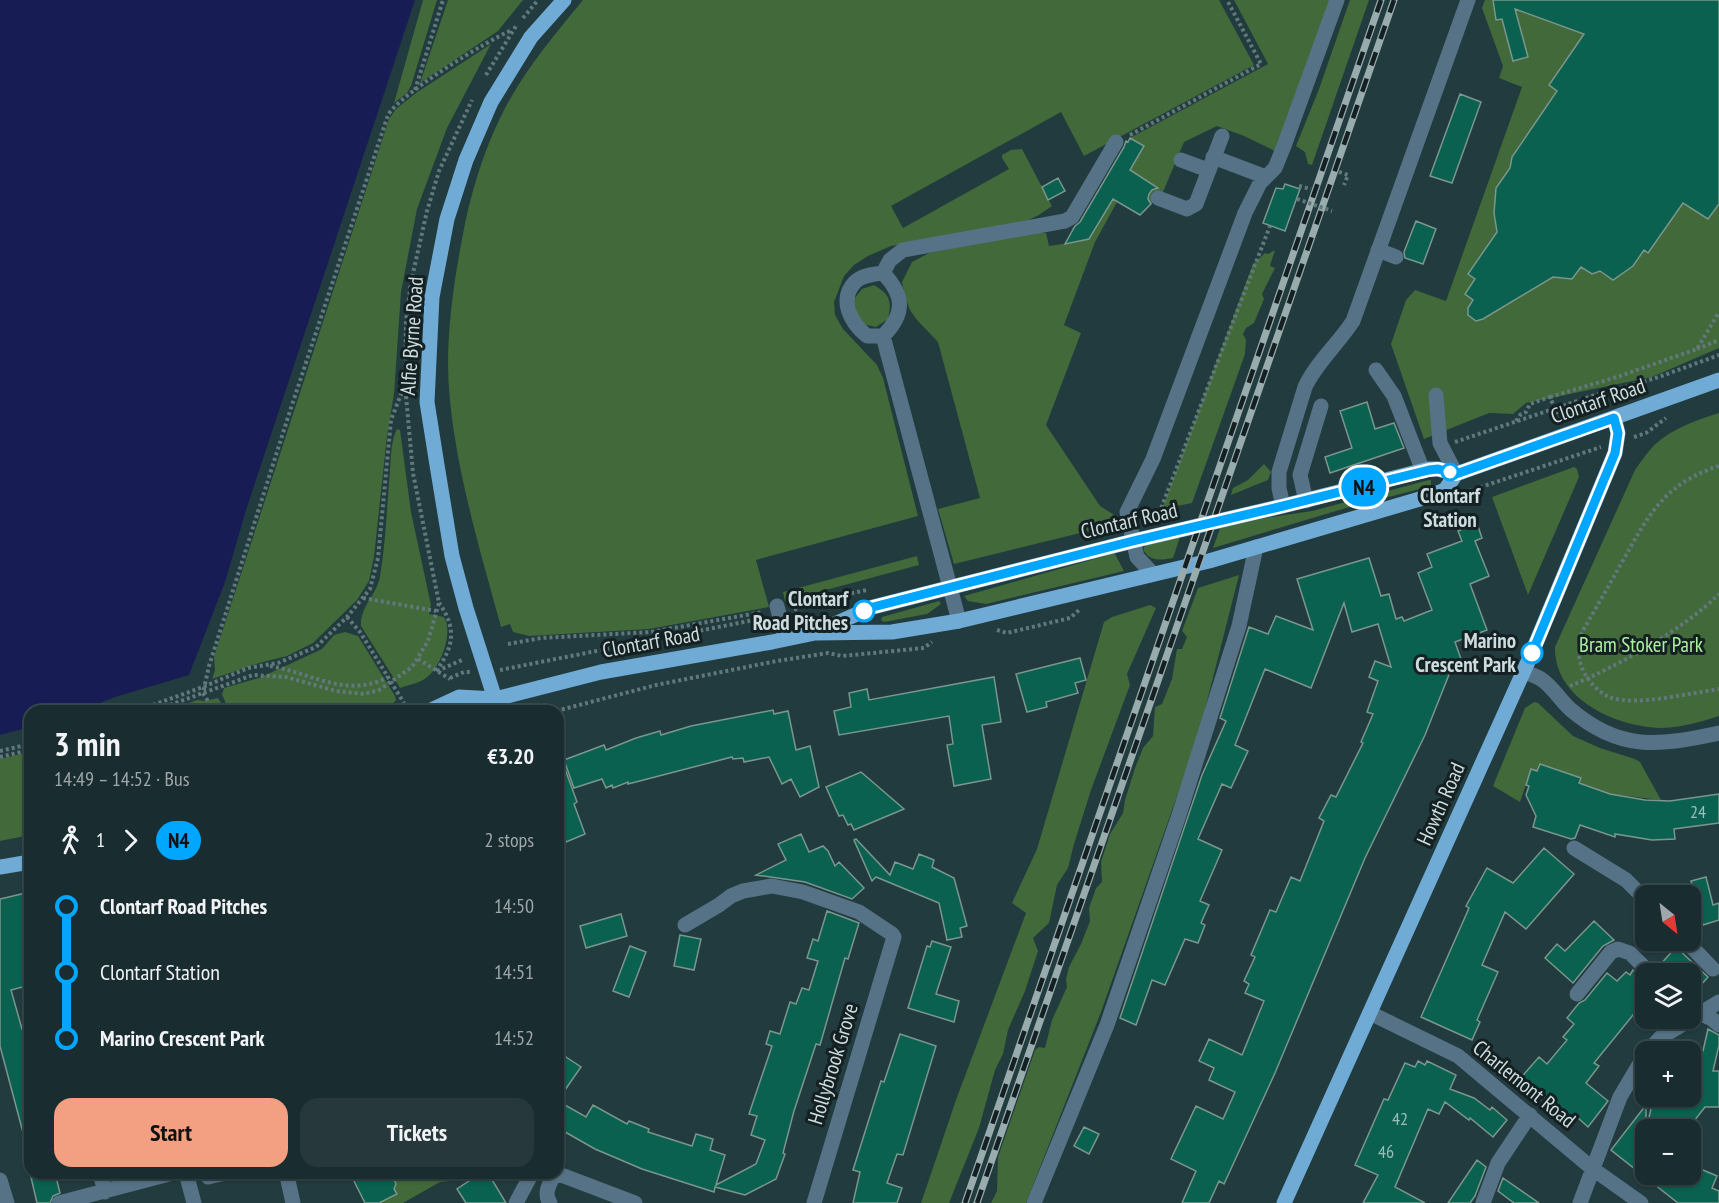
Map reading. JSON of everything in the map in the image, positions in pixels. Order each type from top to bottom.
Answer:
[{"type":"main road","name":"Alfie Byrne Road","points":[[495,699],[452,556],[427,402],[432,297],[447,219],[466,160],[487,112],[531,37],[564,0]]},
{"type":"main road","name":"Clontarf Road","points":[[815,633],[873,607],[1133,541],[1423,471],[1438,469],[1456,474],[1719,380]]},
{"type":"main road","name":"Howth Road","points":[[1284,1203],[1524,671],[1615,453],[1618,433],[1614,418]]},
{"type":"main road","name":"Clontarf Road","points":[[442,705],[459,697],[495,699],[601,672],[785,638],[815,633],[892,632],[959,621],[1040,603],[1152,573],[1209,561],[1430,496],[1445,490],[1456,474]]},
{"type":"main road","points":[[489,705],[495,699]]},
{"type":"main road","points":[[0,867],[24,863]]},
{"type":"street","points":[[1152,573],[1137,557],[1126,512],[1153,459],[1245,213],[1260,183],[1275,168],[1296,117],[1337,0]]},
{"type":"street","points":[[1283,506],[1279,488],[1279,472],[1305,387],[1310,376],[1342,339],[1353,321],[1468,0]]},
{"type":"street","points":[[1158,198],[1187,209],[1196,204],[1222,136]]},
{"type":"street","points":[[883,273],[890,260],[903,250],[1065,221],[1072,217],[1116,142]]},
{"type":"street","points":[[1182,160],[1211,164],[1266,177]]},
{"type":"street","points":[[1378,250],[1396,257]]},
{"type":"street","points":[[883,273],[890,280],[898,295],[900,312],[896,323],[883,336],[867,336],[858,329],[849,315],[847,298],[856,281],[866,276],[883,273]]},
{"type":"street","points":[[883,336],[959,621]]},
{"type":"street","points":[[1376,370],[1394,396],[1423,471]]},
{"type":"street","points":[[1436,394],[1440,443],[1456,474]]},
{"type":"street","points":[[1306,501],[1300,475],[1321,406]]},
{"type":"street","points":[[1034,1203],[1107,1025],[1179,815],[1239,626],[1256,547]]},
{"type":"street","points":[[778,610],[785,638]]},
{"type":"street","points":[[1524,671],[1541,679],[1564,704],[1587,723],[1606,734],[1632,742],[1670,743],[1719,733]]},
{"type":"street","points":[[1574,848],[1626,880],[1635,889]]},
{"type":"street","name":"Hollybrook Grove","points":[[685,925],[706,914],[731,896],[743,891],[772,886],[803,892],[860,912],[894,937],[813,1203]]},
{"type":"street","points":[[1577,994],[1611,952],[1618,949],[1630,953],[1640,963]]},
{"type":"street","points":[[1696,951],[1713,969]]},
{"type":"street","points":[[1701,1010],[1719,1002]]},
{"type":"street","name":"Charlemont Road","points":[[1370,1013],[1458,1056],[1593,1169],[1641,1203]]},
{"type":"street","points":[[1701,1014],[1719,1025]]},
{"type":"street","points":[[1657,1041],[1672,1029]]},
{"type":"street","points":[[1580,1203],[1620,1097],[1635,1071]]},
{"type":"street","points":[[1483,1203],[1498,1163],[1530,1115]]},
{"type":"street","points":[[564,1176],[635,1203]]},
{"type":"street","points":[[102,1179],[105,1192]]},
{"type":"street","points":[[59,1203],[152,1179]]},
{"type":"street","points":[[188,1179],[194,1203]]},
{"type":"street","points":[[289,1179],[293,1203]]},
{"type":"street","points":[[516,1203],[529,1179]]},
{"type":"street","points":[[550,1203],[547,1200],[547,1191],[552,1179]]},
{"type":"street","points":[[0,1180],[7,1203]]},
{"type":"path","points":[[415,90],[443,0]]},
{"type":"path","points":[[1116,142],[1261,64],[1227,0]]},
{"type":"path","points":[[210,705],[203,693],[203,687],[380,134],[391,110],[415,90],[493,38],[513,30]]},
{"type":"path","points":[[1339,172],[1348,175],[1344,185]]},
{"type":"path","points":[[1299,186],[1311,189]]},
{"type":"path","points":[[1297,199],[1332,211]]},
{"type":"path","points":[[1153,526],[1270,226]]},
{"type":"path","points":[[1697,349],[1719,312]]},
{"type":"path","points":[[1553,405],[1550,398],[1719,340]]},
{"type":"path","name":"Clontarf Road","points":[[1550,398],[1530,404],[1527,412],[1523,413],[1516,422],[1592,396],[1659,377],[1719,355]]},
{"type":"path","name":"Alfie Byrne Road","points":[[405,375],[413,473],[439,603],[451,625],[451,640],[445,658],[436,671]]},
{"type":"path","points":[[153,705],[248,668],[266,666],[316,647],[347,618],[363,598],[370,589],[375,576],[391,420],[405,384]]},
{"type":"path","points":[[1719,466],[1678,485],[1653,509],[1582,632],[1578,645],[1582,670],[1601,692],[1611,698],[1650,699],[1719,689]]},
{"type":"path","points":[[1555,692],[1588,678],[1649,645],[1684,622],[1719,594]]},
{"type":"path","points":[[363,598],[436,610]]},
{"type":"path","points":[[170,705],[253,675],[286,677],[350,694],[372,693],[391,683],[412,667],[418,659],[428,641],[439,603]]},
{"type":"path","points":[[508,644],[541,638],[651,632],[778,610]]},
{"type":"path","name":"Clontarf Road","points":[[536,663],[778,610]]},
{"type":"path","points":[[347,618],[360,632],[404,703]]},
{"type":"path","points":[[418,659],[450,678],[464,672]]},
{"type":"path","points":[[436,671],[462,660]]},
{"type":"path","points":[[266,666],[352,687],[370,685],[388,677]]},
{"type":"path","name":"Clontarf Road","points":[[564,709],[711,674]]},
{"type":"path","points":[[0,751],[24,745]]},
{"type":"path","points":[[0,757],[24,751]]},
{"type":"green space","points":[[423,0],[437,0],[411,86],[407,93],[394,103]]},
{"type":"green space","points":[[448,0],[523,0],[498,31],[420,83]]},
{"type":"green space","points":[[583,0],[1219,0],[1254,65],[1084,156],[1061,112],[891,206],[903,228],[1009,169],[1002,155],[1011,150],[1022,149],[1052,206],[1022,223],[891,246],[868,256],[854,265],[844,276],[834,302],[835,315],[843,329],[877,365],[883,378],[918,516],[756,560],[769,607],[649,629],[529,636],[513,632],[510,624],[501,627],[475,531],[459,463],[450,397],[448,349],[450,318],[465,223],[478,173],[490,141],[521,81]]},
{"type":"green space","points":[[1234,0],[1330,0],[1277,152],[1217,126],[1184,142],[1163,192],[1140,215],[1117,202],[1095,242],[1064,325],[1081,333],[1046,425],[1100,506],[1119,518],[1118,522],[954,564],[938,509],[980,498],[938,342],[910,310],[902,282],[912,262],[929,253],[1038,232],[1046,233],[1049,246],[1075,242],[1072,228],[1090,239],[1144,147],[1130,138],[1268,64]]},
{"type":"green space","points":[[1350,0],[1369,0],[1312,165],[1308,164],[1305,152],[1296,146]]},
{"type":"green space","points":[[1485,0],[1719,0],[1719,348],[1652,377],[1526,403],[1513,414],[1489,413],[1424,439],[1391,344],[1406,300],[1415,290],[1446,301],[1522,87],[1499,78],[1503,66],[1482,8]]},
{"type":"green space","points":[[491,44],[447,128],[417,209],[401,292],[394,394],[369,581],[357,600],[313,643],[287,656],[212,679],[215,670],[214,657],[389,119],[396,109],[416,93]]},
{"type":"green space","points":[[1275,250],[1270,266],[1275,268],[1262,294],[1264,299],[1254,323],[1246,328],[1243,334],[1246,340],[1245,354],[1192,503],[1162,509],[1253,264],[1265,253],[1268,254]]},
{"type":"green space","points":[[874,285],[887,295],[890,303],[888,319],[876,327],[862,324],[855,314],[853,300],[862,289]]},
{"type":"green space","name":"Bram Stoker Park","points":[[1719,413],[1719,716],[1667,728],[1624,722],[1590,706],[1576,695],[1565,681],[1557,665],[1555,647],[1635,470],[1651,449],[1669,434],[1690,423]]},
{"type":"green space","points":[[397,429],[400,430],[411,512],[431,605],[429,614],[444,617],[447,624],[444,651],[435,669],[420,681],[400,688],[361,626],[363,612],[376,589],[380,576],[392,449]]},
{"type":"green space","points":[[1264,464],[1271,472],[1268,480],[1231,495],[1233,488],[1248,480]]},
{"type":"green space","points":[[1574,467],[1579,477],[1528,595],[1492,497]]},
{"type":"green space","points":[[1431,480],[1431,486],[1346,508],[1213,548],[1220,528],[1312,511]]},
{"type":"green space","points":[[1180,537],[1173,558],[1153,559],[1144,551],[1147,545]]},
{"type":"green space","points":[[1115,554],[1124,571],[986,604],[968,601],[964,596]]},
{"type":"green space","points":[[917,556],[919,565],[785,601],[783,592]]},
{"type":"green space","points":[[1239,575],[1203,717],[1189,762],[1101,1012],[1026,1203],[991,1203],[997,1191],[998,1157],[1035,1050],[1039,1047],[1045,1048],[1052,1020],[1067,987],[1069,967],[1090,921],[1089,908],[1096,888],[1102,882],[1101,862],[1110,834],[1123,813],[1125,800],[1143,748],[1153,736],[1155,707],[1162,704],[1172,679],[1177,649],[1182,649],[1187,637],[1182,631],[1198,588]]},
{"type":"green space","points":[[939,601],[941,604],[927,614],[884,622],[881,620],[882,617]]},
{"type":"green space","points":[[1150,605],[1156,608],[1127,674],[1130,685],[1091,790],[1068,868],[1057,885],[1049,923],[1033,938],[1038,951],[1025,991],[1008,1030],[1003,1054],[995,1070],[979,1128],[949,1203],[921,1203],[956,1100],[1026,913],[1012,903],[1037,849],[1104,622],[1112,617]]},
{"type":"green space","points":[[345,632],[358,636],[395,696],[396,700],[392,705],[226,704],[222,694],[224,688],[259,678],[322,649],[334,635]]},
{"type":"green space","points":[[218,698],[222,705],[184,705],[197,700]]},
{"type":"green space","points":[[1534,702],[1538,703],[1573,736],[1640,762],[1661,800],[1610,794],[1579,783],[1580,778],[1540,764],[1537,771],[1531,770],[1520,802],[1493,786],[1525,708]]},
{"type":"green space","points":[[24,753],[24,836],[0,841],[0,759]]},
{"type":"green space","points":[[394,1179],[462,1179],[440,1182],[403,1203],[379,1203],[397,1194],[394,1189],[396,1184]]},
{"type":"shaded area","points":[[0,0],[415,0],[246,510],[225,582],[189,675],[95,705],[24,705],[24,729],[0,735]]},
{"type":"building","points":[[1493,0],[1719,0],[1719,204],[1708,219],[1683,203],[1648,253],[1644,250],[1633,266],[1613,280],[1600,271],[1592,274],[1581,267],[1572,279],[1553,277],[1476,321],[1468,315],[1468,308],[1473,300],[1465,294],[1475,279],[1468,274],[1497,232],[1494,213],[1496,188],[1510,168],[1512,157],[1557,91],[1549,85],[1584,34],[1515,9],[1528,57],[1513,61],[1502,19],[1496,20]]},
{"type":"building","points":[[1460,94],[1481,102],[1452,183],[1430,176]]},
{"type":"building","points":[[1130,138],[1144,146],[1130,170],[1158,188],[1149,194],[1148,199],[1151,204],[1140,215],[1113,199],[1089,239],[1065,244],[1126,141],[1128,142]]},
{"type":"building","points":[[1058,178],[1065,191],[1048,200],[1042,187]]},
{"type":"building","points":[[1285,184],[1300,189],[1285,231],[1263,223],[1276,188],[1283,189]]},
{"type":"building","points":[[1416,221],[1436,229],[1423,264],[1405,258],[1404,252]]},
{"type":"building","points":[[1367,402],[1375,429],[1394,423],[1404,448],[1330,473],[1325,457],[1352,448],[1340,411]]},
{"type":"building","points":[[1477,523],[1482,538],[1475,541],[1489,576],[1470,584],[1487,630],[1455,642],[1461,659],[1454,662],[1425,735],[1365,858],[1275,1073],[1224,1184],[1219,1181],[1209,1203],[1182,1203],[1196,1171],[1171,1159],[1196,1106],[1223,1119],[1235,1092],[1209,1080],[1214,1068],[1199,1061],[1209,1039],[1242,1055],[1264,1001],[1245,993],[1249,984],[1244,981],[1255,957],[1251,955],[1270,910],[1276,912],[1291,877],[1300,881],[1324,821],[1319,818],[1331,795],[1336,797],[1363,743],[1361,742],[1373,714],[1367,712],[1378,681],[1369,677],[1375,661],[1391,667],[1378,624],[1352,632],[1344,603],[1311,688],[1265,669],[1235,745],[1248,751],[1231,788],[1222,784],[1198,839],[1222,850],[1200,901],[1209,905],[1201,923],[1205,925],[1198,943],[1185,939],[1165,985],[1152,980],[1136,1025],[1120,1018],[1202,775],[1226,721],[1220,718],[1249,627],[1268,634],[1276,616],[1313,630],[1297,579],[1369,558],[1381,596],[1389,594],[1396,619],[1402,617],[1404,621],[1432,610],[1418,573],[1432,567],[1427,554],[1462,541],[1458,531]]},
{"type":"building","points":[[1080,658],[1086,680],[1075,683],[1078,693],[1046,702],[1047,707],[1027,712],[1016,674]]},
{"type":"building","points":[[994,677],[1001,722],[982,725],[991,779],[954,786],[947,745],[953,744],[949,716],[839,735],[834,711],[851,707],[849,693],[867,689],[869,700]]},
{"type":"building","points":[[773,710],[774,714],[788,711],[796,750],[810,746],[819,787],[800,797],[791,779],[782,784],[769,757],[744,762],[743,758],[733,759],[732,757],[628,784],[628,782],[613,788],[612,785],[606,788],[602,779],[574,788],[564,760],[604,745],[606,750],[660,731],[661,735],[691,726]]},
{"type":"building","points":[[1540,764],[1581,778],[1579,783],[1610,794],[1645,800],[1670,801],[1719,794],[1719,823],[1674,829],[1675,839],[1652,840],[1615,834],[1615,837],[1580,825],[1575,838],[1571,839],[1533,827],[1536,816],[1526,795],[1529,786],[1526,785],[1531,769],[1537,771]]},
{"type":"building","points":[[564,766],[577,802],[574,804],[585,834],[566,842],[564,836]]},
{"type":"building","points":[[861,772],[904,809],[854,830],[851,824],[848,825],[843,815],[839,816],[826,787]]},
{"type":"building","points":[[801,834],[809,852],[823,846],[835,866],[839,862],[864,888],[852,899],[805,882],[756,875],[786,860],[778,844]]},
{"type":"building","points":[[856,839],[890,875],[895,862],[913,869],[919,854],[934,860],[932,867],[954,878],[967,926],[960,928],[962,937],[947,940],[939,903],[876,877],[872,881],[854,840]]},
{"type":"building","points":[[1544,848],[1574,874],[1526,929],[1505,912],[1482,965],[1498,972],[1477,1020],[1480,1022],[1472,1040],[1421,1017],[1469,908],[1466,906],[1487,868],[1513,883]]},
{"type":"building","points":[[1706,877],[1713,905],[1719,903],[1719,920],[1703,925],[1701,885],[1692,885],[1691,881]]},
{"type":"building","points":[[24,893],[24,987],[11,990],[22,1029],[24,1028],[24,1136],[0,1046],[0,899]]},
{"type":"building","points":[[827,911],[859,923],[848,959],[845,958],[820,1045],[816,1044],[794,1111],[783,1153],[785,1154],[776,1179],[745,1195],[715,1187],[714,1192],[642,1169],[595,1149],[564,1131],[564,1104],[586,1117],[593,1105],[627,1124],[629,1121],[649,1129],[648,1132],[692,1146],[696,1134],[713,1139],[710,1150],[725,1155],[716,1185],[756,1164],[765,1140],[751,1135],[757,1116],[749,1114],[772,1046],[766,1044],[770,1031],[780,1034],[790,1002],[796,1004],[802,988],[809,990],[818,961],[807,958],[813,939],[818,941]]},
{"type":"building","points":[[621,914],[627,936],[586,948],[580,926]]},
{"type":"building","points":[[1594,921],[1614,940],[1603,946],[1573,983],[1545,958],[1557,944],[1565,951]]},
{"type":"building","points":[[680,935],[701,939],[694,970],[674,966]]},
{"type":"building","points":[[932,941],[951,947],[936,994],[959,1001],[954,1022],[908,1008],[927,946],[930,947]]},
{"type":"building","points":[[630,946],[646,952],[629,997],[613,991]]},
{"type":"building","points":[[1672,951],[1680,951],[1693,963],[1662,963]]},
{"type":"building","points":[[1633,970],[1635,972],[1635,1013],[1594,1063],[1599,1066],[1586,1083],[1608,1101],[1588,1127],[1577,1117],[1573,1121],[1534,1089],[1531,1093],[1517,1082],[1539,1057],[1547,1064],[1567,1040],[1563,1037],[1574,1024],[1567,1018],[1607,973],[1617,981],[1626,972],[1630,975]]},
{"type":"building","points":[[1701,970],[1708,977],[1701,985]]},
{"type":"building","points":[[1708,1029],[1719,1035],[1713,1071],[1719,1071],[1719,1107],[1705,1107],[1696,1119],[1649,1119],[1651,1107],[1701,1107],[1701,1051],[1703,1051]]},
{"type":"building","points":[[900,1034],[936,1046],[903,1155],[897,1154],[887,1183],[902,1188],[897,1203],[853,1203],[860,1172],[853,1170],[881,1081],[884,1082]]},
{"type":"building","points":[[566,1057],[581,1067],[564,1091],[564,1060]]},
{"type":"building","points":[[1418,1061],[1425,1065],[1427,1061],[1456,1075],[1450,1089],[1474,1098],[1490,1110],[1492,1107],[1507,1120],[1493,1137],[1470,1118],[1469,1120],[1445,1102],[1439,1114],[1428,1109],[1395,1187],[1425,1203],[1363,1203],[1378,1175],[1355,1165],[1384,1099],[1388,1100],[1405,1063],[1415,1067]]},
{"type":"building","points":[[1644,1107],[1646,1107],[1646,1119],[1635,1119]]},
{"type":"building","points":[[1635,1119],[1635,1169],[1611,1150]]},
{"type":"building","points":[[1084,1127],[1099,1134],[1089,1154],[1074,1146]]},
{"type":"building","points":[[1477,1160],[1486,1167],[1475,1196],[1470,1203],[1448,1203]]},
{"type":"building","points":[[1701,1169],[1717,1176],[1712,1188],[1719,1191],[1719,1203],[1678,1203],[1655,1185],[1701,1185]]},
{"type":"building","points":[[1503,1178],[1539,1203],[1514,1203],[1498,1191]]},
{"type":"building","points":[[31,1179],[56,1179],[60,1193],[53,1196],[50,1203],[37,1203]]},
{"type":"building","points":[[353,1179],[394,1179],[396,1184],[394,1189],[397,1194],[379,1203],[365,1203]]},
{"type":"building","points":[[472,1179],[492,1179],[506,1203],[466,1203],[457,1189]]},
{"type":"railway","points":[[965,1203],[1381,0]]},
{"type":"railway","points":[[977,1203],[1394,0]]},
{"type":"bus line","name":"N4","points":[[864,611],[1133,541],[1429,470],[1438,469],[1456,474],[1614,418],[1618,433],[1615,453],[1532,653]]},
{"type":"place","name":"Clontarf Station","points":[[1450,472]]},
{"type":"place","name":"Clontarf Road Pitches","points":[[864,611]]},
{"type":"place","name":"Marino Crescent Park","points":[[1532,653]]}]
